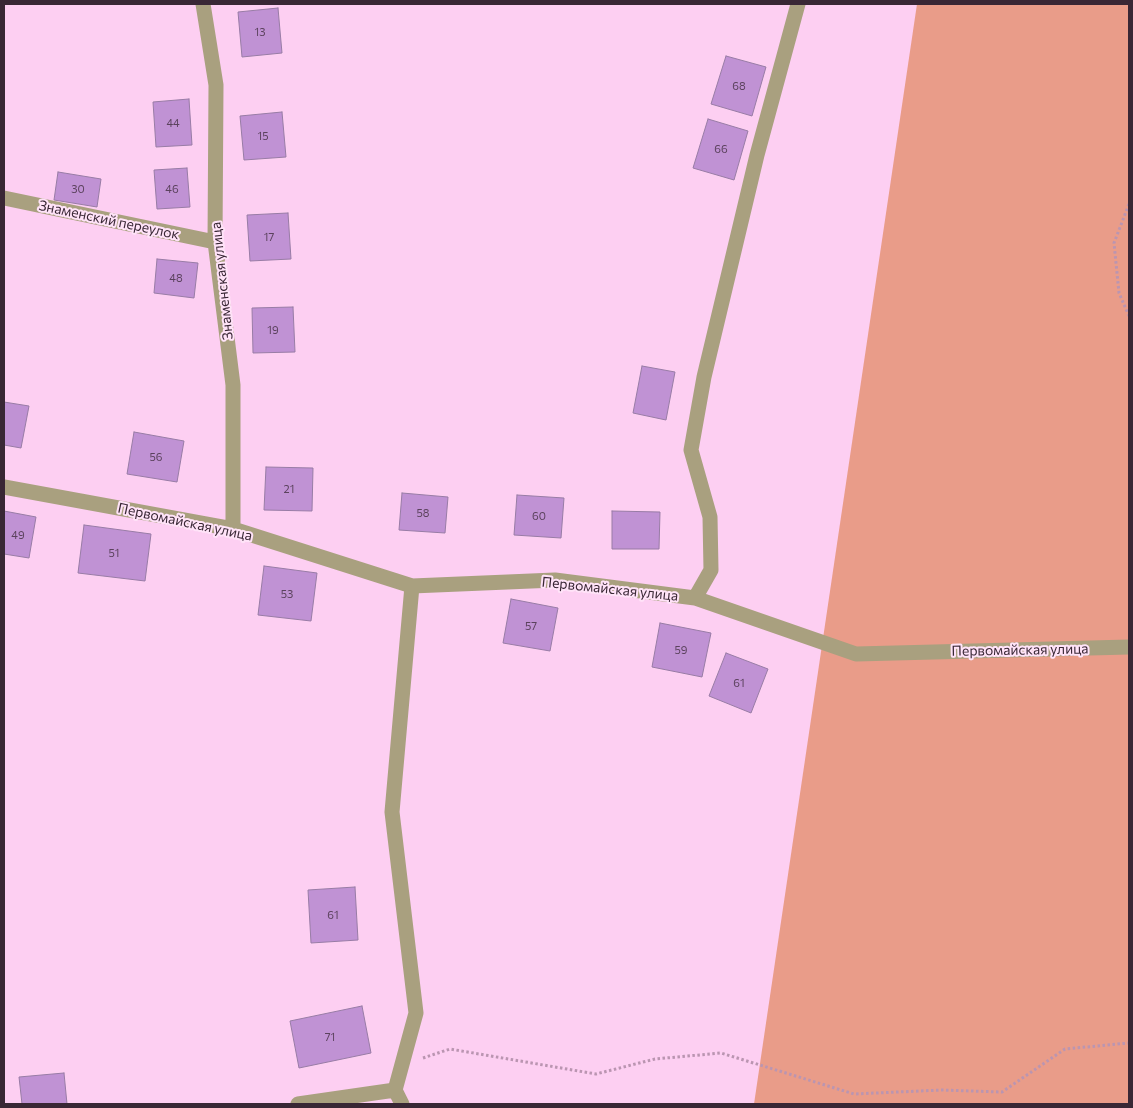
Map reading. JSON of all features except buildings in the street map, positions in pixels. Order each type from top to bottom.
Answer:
[{"type":"street","name":"Знаменская улица","points":[[203,4],[216,85],[215,242],[233,385],[233,530]]},
{"type":"street","points":[[695,598],[711,570],[710,517],[691,450],[704,377],[757,155],[798,4]]},
{"type":"street","name":"Знаменский переулок","points":[[4,198],[215,242]]},
{"type":"street","name":"Первомайская улица","points":[[4,487],[233,530],[412,586],[555,580],[695,598],[856,654],[1129,647]]},
{"type":"street","points":[[402,1104],[395,1090],[416,1013],[392,812],[412,586]]},
{"type":"street","points":[[298,1104],[395,1090]]},
{"type":"path","points":[[1129,204],[1114,243],[1119,292],[1129,316]]},
{"type":"path","points":[[401,1070],[430,1055],[450,1049],[596,1074],[655,1059],[721,1053],[854,1094],[942,1090],[1002,1092],[1065,1049],[1129,1043]]},
{"type":"shaded area","points":[[917,4],[1129,4],[1129,1104],[754,1104]]}]
